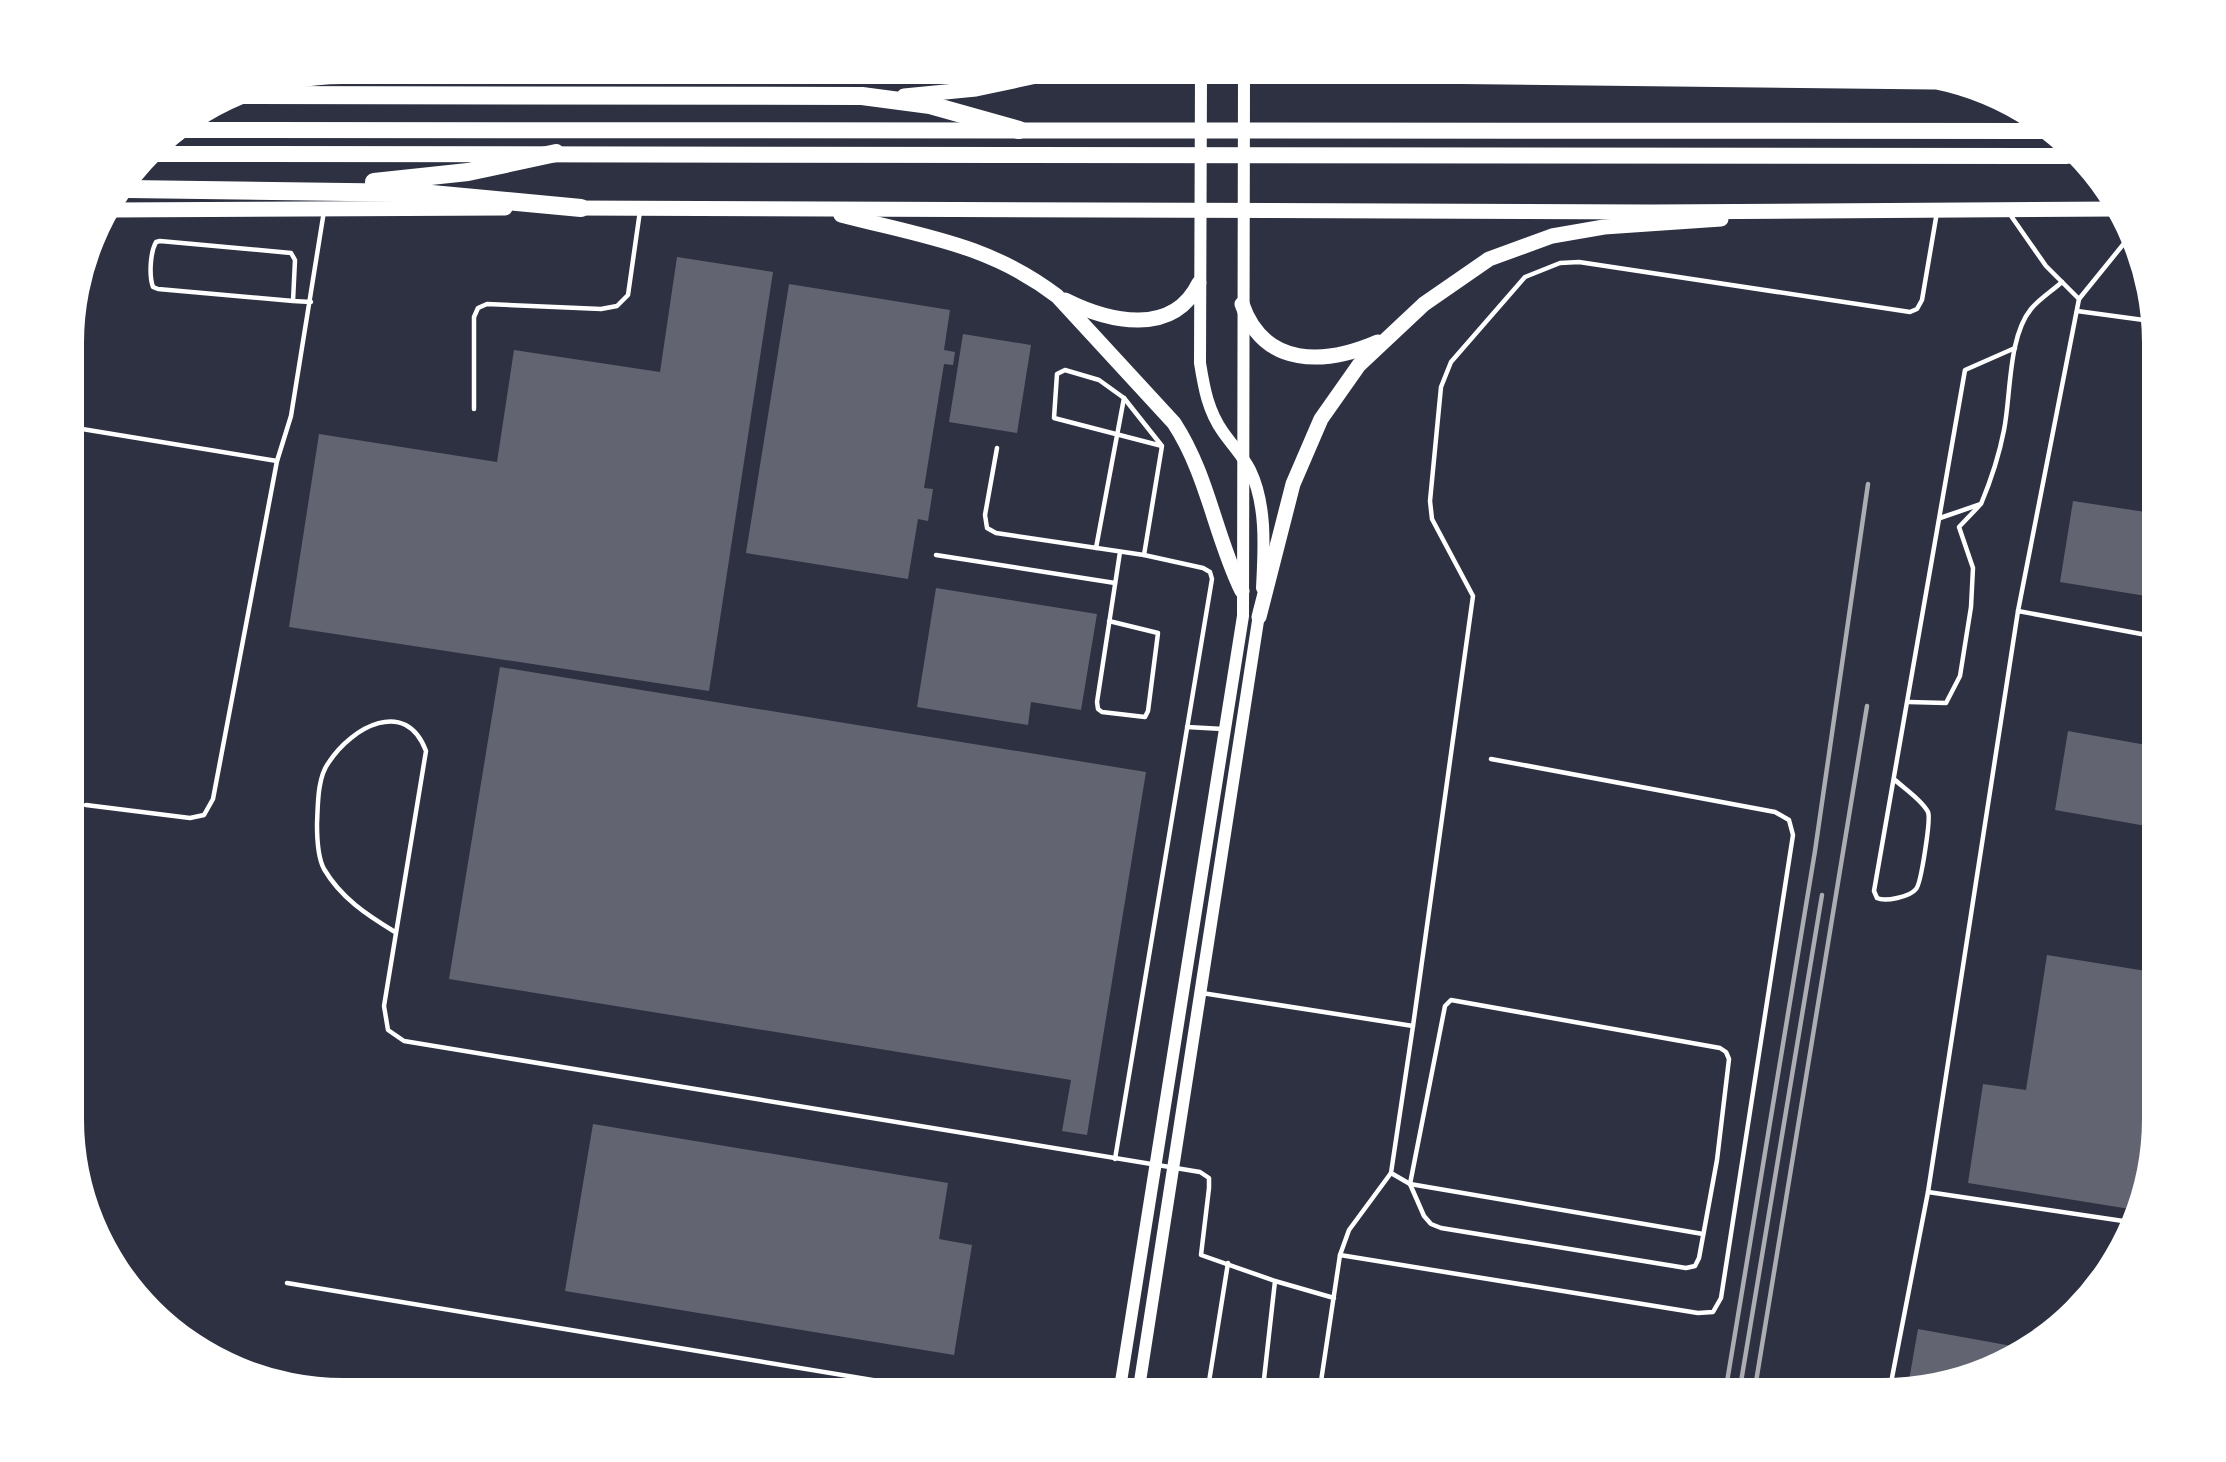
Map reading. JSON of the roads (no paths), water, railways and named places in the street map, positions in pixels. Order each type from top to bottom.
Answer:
[{"type":"highway","points":[[270,95],[826,95],[872,97],[953,110],[1019,130]]},
{"type":"highway","points":[[196,130],[2032,131]]},
{"type":"highway","points":[[283,189],[468,172],[556,153]]},
{"type":"highway","points":[[166,154],[2062,156]]},
{"type":"highway","points":[[135,189],[283,189],[421,193],[582,208]]},
{"type":"main road","points":[[872,97],[976,89],[999,84]]},
{"type":"main road","points":[[1201,84],[1200,363],[1205,392],[1217,423],[1242,455],[1256,483],[1262,514],[1263,559],[1260,617]]},
{"type":"main road","points":[[1122,1378],[1243,616],[1244,84]]},
{"type":"main road","points":[[121,210],[325,208],[1762,211],[2105,209]]},
{"type":"main road","points":[[818,210],[981,252],[1014,267],[1057,296],[1093,312],[1146,321],[1164,317],[1181,308],[1199,279]]},
{"type":"main road","points":[[1141,1378],[1260,617],[1293,484],[1311,438],[1344,383],[1367,357],[1424,304],[1472,269],[1526,243],[1552,236],[1604,227],[1683,224],[1762,211]]},
{"type":"main road","points":[[1057,296],[1174,423],[1186,442],[1203,478],[1224,551],[1242,591]]},
{"type":"main road","points":[[1242,304],[1252,327],[1260,337],[1279,350],[1299,356],[1344,354],[1378,342],[1394,333]]},
{"type":"lane","points":[[86,805],[190,818],[204,815],[213,799],[277,461],[291,416],[325,208]]},
{"type":"lane","points":[[474,409],[474,316],[478,308],[487,304],[601,309],[617,306],[627,295],[640,209]]},
{"type":"lane","points":[[1322,1378],[1340,1255],[1349,1230],[1392,1173],[1473,596],[1432,519],[1430,501],[1437,412],[1441,387],[1451,362],[1526,277],[1560,263],[1579,262],[1910,312],[1917,309],[1922,300],[1938,210]]},
{"type":"lane","points":[[2007,210],[2046,266],[2079,299]]},
{"type":"lane","points":[[293,301],[294,260],[291,253],[160,241],[156,242],[152,249],[151,281],[153,287],[158,289],[293,301],[311,302]]},
{"type":"lane","points":[[1892,1377],[1928,1192],[2018,611],[2079,299],[2123,246]]},
{"type":"lane","points":[[1909,702],[1946,703],[1960,676],[1973,568],[1959,527],[1981,504],[1993,475],[2004,430],[2015,348],[2030,310],[2062,282]]},
{"type":"lane","points":[[2077,311],[2141,320]]},
{"type":"lane","points":[[1895,780],[1926,809],[1929,820],[1918,886],[1910,894],[1882,900],[1877,898],[1874,891],[1909,702],[1965,370],[2015,348]]},
{"type":"lane","points":[[1144,555],[1162,446],[1124,398],[1099,380],[1065,370],[1057,374],[1054,418],[1162,446]]},
{"type":"lane","points":[[1096,548],[1124,398]]},
{"type":"lane","points":[[84,429],[277,461]]},
{"type":"lane","points":[[997,448],[985,514],[987,528],[996,533],[1144,555],[1203,568],[1210,572],[1212,579],[1115,1159]]},
{"type":"lane","points":[[1940,518],[1981,504]]},
{"type":"lane","points":[[1109,621],[1158,633],[1145,717],[1102,712],[1098,709],[1109,621],[1120,552]]},
{"type":"lane","points":[[936,555],[1115,583]]},
{"type":"lane","points":[[2018,611],[2142,634]]},
{"type":"lane","points":[[395,932],[362,911],[340,892],[322,867],[317,833],[318,799],[327,764],[350,737],[373,723],[404,723],[420,735],[426,751],[384,1006],[388,1030],[404,1041],[1200,1172],[1209,1178],[1201,1255],[1275,1281],[1334,1298]]},
{"type":"lane","points":[[1187,727],[1225,729]]},
{"type":"lane","points":[[1340,1255],[1698,1313],[1713,1312],[1721,1298],[1793,835],[1789,820],[1775,812],[1491,759]]},
{"type":"lane","points":[[1202,993],[1413,1026]]},
{"type":"lane","points":[[1451,1000],[1720,1048],[1726,1052],[1729,1059],[1716,1160],[1703,1234],[1695,1266],[1686,1268],[1431,1224],[1424,1216],[1410,1184],[1445,1006],[1451,1000]]},
{"type":"lane","points":[[1392,1173],[1410,1184],[1703,1234]]},
{"type":"lane","points":[[1928,1192],[2121,1221]]},
{"type":"lane","points":[[1210,1378],[1228,1263]]},
{"type":"lane","points":[[1264,1378],[1275,1281]]},
{"type":"lane","points":[[287,1284],[860,1378]]},
{"type":"railway","points":[[1728,1378],[1815,851],[1868,484]]},
{"type":"railway","points":[[1757,1378],[1867,706]]},
{"type":"railway","points":[[1742,1378],[1822,895]]}]
